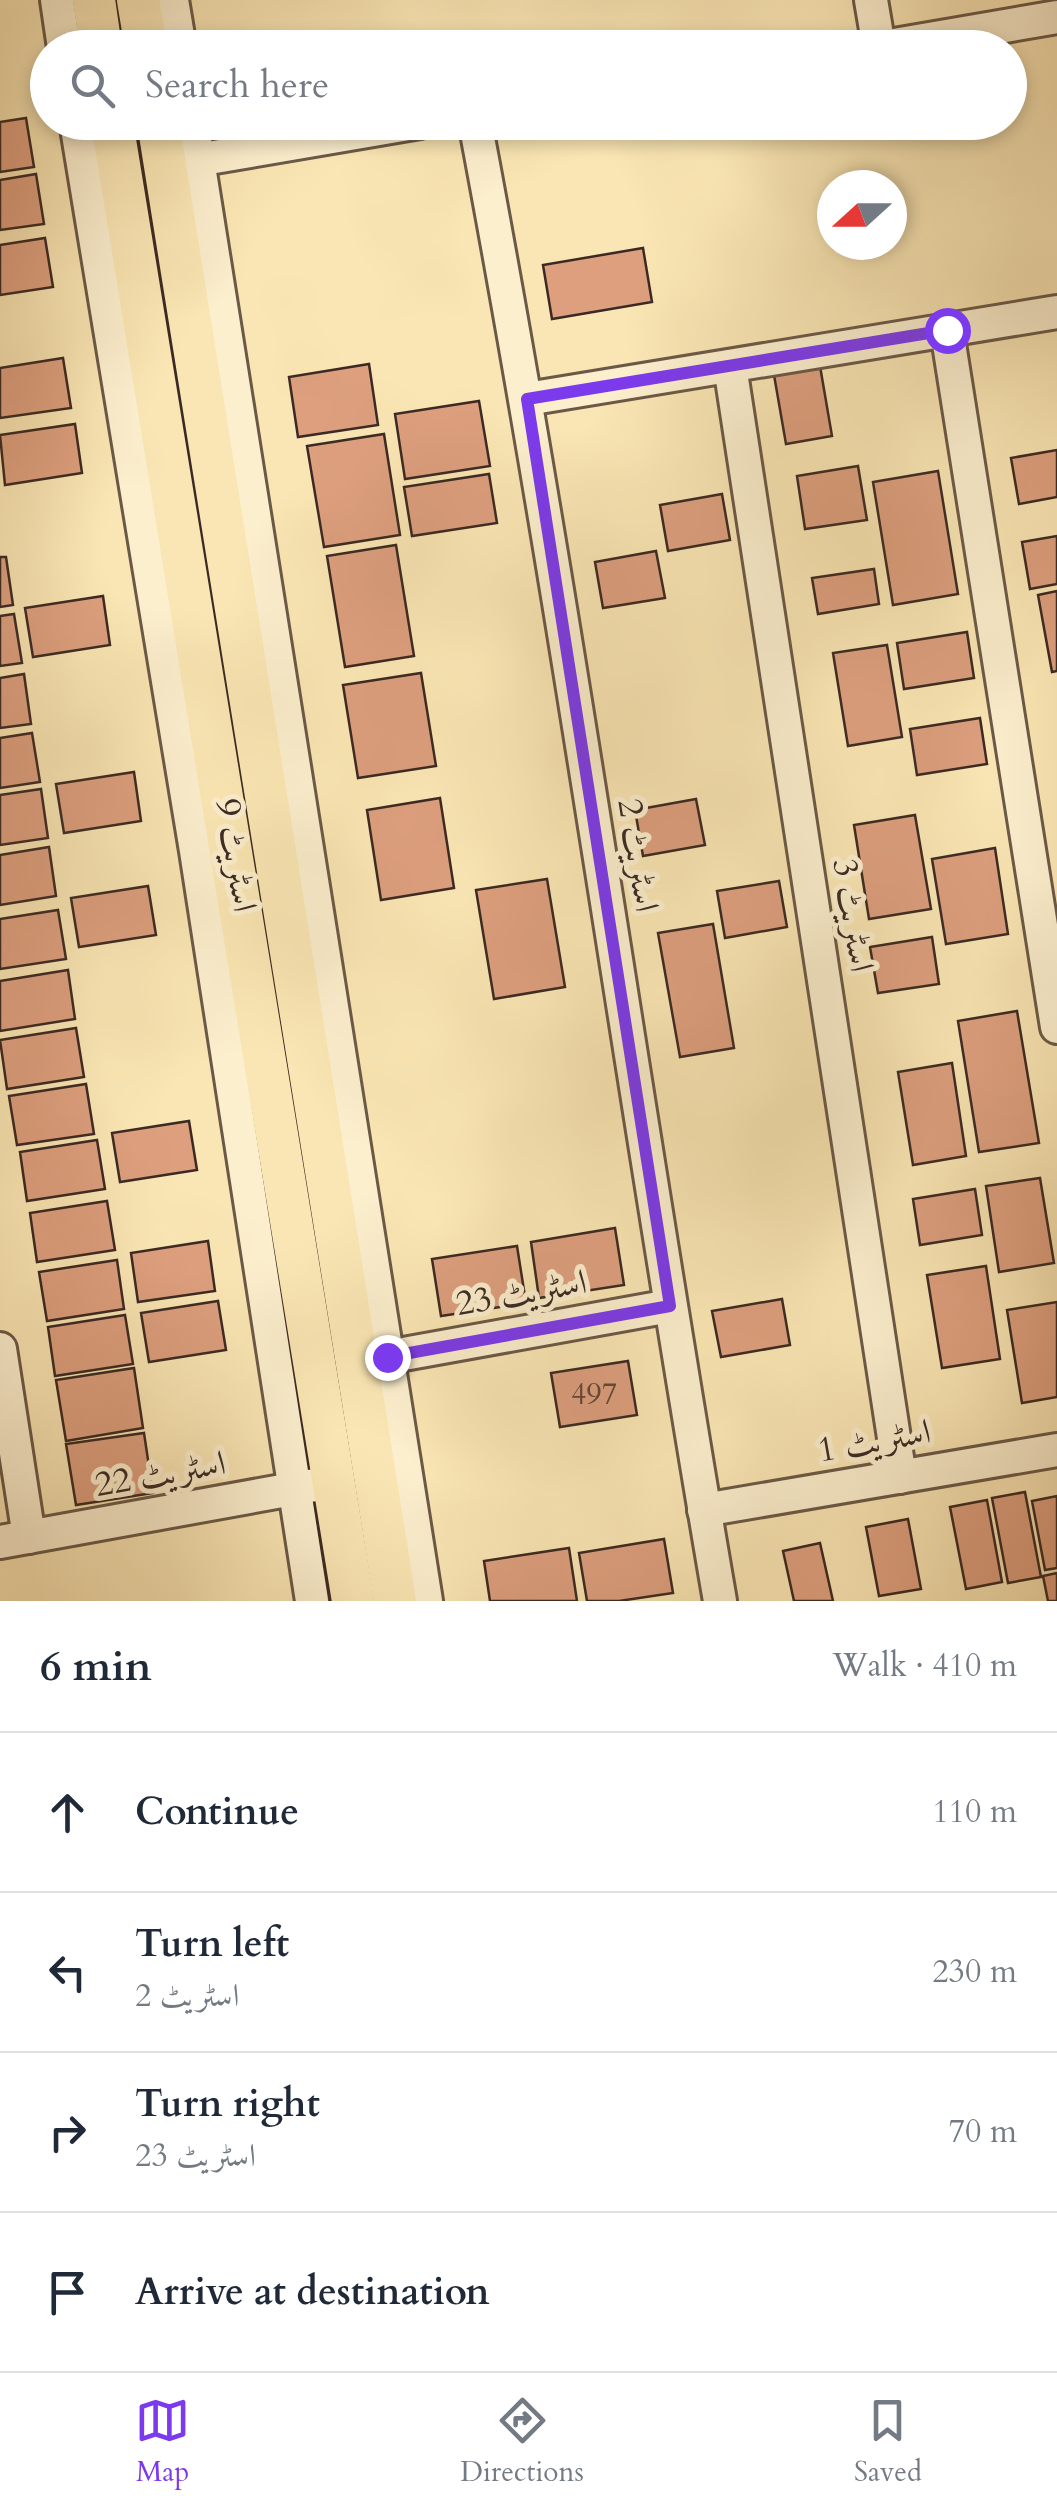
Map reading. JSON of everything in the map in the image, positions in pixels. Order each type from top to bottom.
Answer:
[{"type":"main road","points":[[94,0],[98,30]]},
{"type":"main road","points":[[138,0],[143,30]]},
{"type":"main road","points":[[115,140],[314,1485],[353,1601]]},
{"type":"main road","points":[[168,140],[181,162],[394,1601]]},
{"type":"street","points":[[57,0],[61,30]]},
{"type":"street","points":[[172,0],[177,30]]},
{"type":"street","points":[[871,0],[875,30]]},
{"type":"street","points":[[979,30],[1057,17]]},
{"type":"street","name":"اسٹریٹ 9","points":[[79,140],[196,851],[314,1485],[312,1601]]},
{"type":"street","points":[[187,140],[181,162],[426,1601]]},
{"type":"street","points":[[181,162],[312,140]]},
{"type":"street","name":"اسٹریٹ 2","points":[[478,140],[527,399],[720,1601]]},
{"type":"street","points":[[527,399],[1057,312]]},
{"type":"street","points":[[947,330],[1057,1027]]},
{"type":"street","name":"اسٹریٹ 3","points":[[730,366],[900,1477]]},
{"type":"street","name":"اسٹریٹ 23","points":[[387,1357],[670,1306]]},
{"type":"street","points":[[0,1349],[15,1540]]},
{"type":"street","name":"اسٹریٹ 1","points":[[704,1510],[1057,1450]]},
{"type":"street","name":"اسٹریٹ 22","points":[[15,1540],[314,1485]]},
{"type":"building","points":[[26,118],[34,167],[0,172],[0,122]]},
{"type":"building","points":[[36,174],[44,224],[0,230],[0,180]]},
{"type":"building","points":[[45,238],[53,287],[0,295],[0,245]]},
{"type":"building","points":[[643,248],[652,302],[552,319],[543,265]]},
{"type":"building","points":[[63,358],[71,408],[0,418],[0,368]]},
{"type":"building","points":[[369,364],[378,425],[298,437],[289,377]]},
{"type":"building","points":[[820,366],[832,436],[786,444],[774,375]]},
{"type":"building","points":[[479,401],[490,466],[405,479],[395,414]]},
{"type":"building","points":[[75,424],[82,473],[5,485],[0,435]]},
{"type":"building","points":[[384,434],[400,535],[324,547],[307,446]]},
{"type":"building","points":[[1057,450],[1057,497],[1019,504],[1011,458]]},
{"type":"building","points":[[858,466],[867,520],[805,529],[797,476]]},
{"type":"building","points":[[938,471],[958,594],[893,605],[873,482]]},
{"type":"building","points":[[489,474],[497,523],[412,536],[404,487]]},
{"type":"building","points":[[722,494],[730,540],[668,551],[660,505]]},
{"type":"building","points":[[1057,536],[1057,584],[1030,589],[1022,542]]},
{"type":"building","points":[[396,545],[414,656],[345,667],[327,556]]},
{"type":"building","points":[[656,551],[665,598],[603,608],[595,562]]},
{"type":"building","points":[[0,557],[6,557],[13,605],[0,607]]},
{"type":"building","points":[[874,569],[879,604],[818,614],[812,578]]},
{"type":"building","points":[[1057,591],[1057,671],[1052,672],[1038,595]]},
{"type":"building","points":[[103,596],[110,645],[33,657],[25,608]]},
{"type":"building","points":[[14,614],[22,663],[0,666],[0,616]]},
{"type":"building","points":[[967,632],[974,678],[904,689],[897,643]]},
{"type":"building","points":[[887,645],[902,737],[848,746],[833,653]]},
{"type":"building","points":[[421,673],[436,766],[358,778],[343,685]]},
{"type":"building","points":[[24,674],[31,724],[0,728],[0,678]]},
{"type":"building","points":[[980,718],[987,764],[917,775],[910,729]]},
{"type":"building","points":[[32,733],[40,782],[0,788],[0,738]]},
{"type":"building","points":[[134,772],[141,821],[64,833],[56,784]]},
{"type":"building","points":[[41,789],[48,838],[0,845],[0,795]]},
{"type":"building","points":[[440,798],[454,888],[381,900],[367,810]]},
{"type":"building","points":[[696,799],[705,845],[643,856],[635,810]]},
{"type":"building","points":[[915,815],[931,909],[869,919],[854,825]]},
{"type":"building","points":[[49,847],[56,896],[0,905],[0,855]]},
{"type":"building","points":[[995,848],[1008,934],[946,944],[932,859]]},
{"type":"building","points":[[547,879],[565,987],[494,999],[476,890]]},
{"type":"building","points":[[779,881],[787,927],[725,938],[717,891]]},
{"type":"building","points":[[148,886],[156,935],[79,947],[71,898]]},
{"type":"building","points":[[58,910],[66,959],[0,969],[0,919]]},
{"type":"building","points":[[713,924],[734,1048],[680,1057],[658,933]]},
{"type":"building","points":[[932,937],[939,984],[878,993],[870,947]]},
{"type":"building","points":[[68,970],[75,1019],[0,1031],[0,981]]},
{"type":"building","points":[[1017,1011],[1039,1143],[979,1152],[958,1021]]},
{"type":"building","points":[[76,1028],[84,1077],[7,1089],[0,1040]]},
{"type":"building","points":[[952,1063],[966,1156],[913,1165],[898,1072]]},
{"type":"building","points":[[86,1084],[94,1134],[17,1145],[9,1096]]},
{"type":"building","points":[[189,1121],[197,1170],[120,1182],[112,1133]]},
{"type":"building","points":[[97,1140],[105,1189],[27,1201],[20,1152]]},
{"type":"building","points":[[1040,1178],[1054,1263],[999,1272],[986,1186]]},
{"type":"building","points":[[975,1189],[982,1235],[920,1245],[913,1199]]},
{"type":"building","points":[[107,1201],[115,1250],[37,1262],[30,1213]]},
{"type":"building","points":[[615,1228],[624,1285],[539,1298],[531,1242]]},
{"type":"building","points":[[208,1241],[215,1291],[138,1302],[131,1253]]},
{"type":"building","points":[[517,1246],[526,1303],[441,1316],[432,1259]]},
{"type":"building","points":[[117,1260],[124,1309],[47,1321],[39,1272]]},
{"type":"building","points":[[986,1266],[1000,1359],[942,1368],[927,1275]]},
{"type":"building","points":[[782,1299],[790,1345],[721,1357],[712,1311]]},
{"type":"building","points":[[218,1301],[226,1350],[149,1362],[141,1313]]},
{"type":"building","points":[[1057,1302],[1057,1397],[1022,1403],[1007,1310]]},
{"type":"building","points":[[125,1315],[133,1364],[55,1376],[48,1327]]},
{"type":"building","points":[[628,1361],[637,1415],[560,1427],[551,1373]]},
{"type":"building","points":[[134,1368],[143,1428],[66,1441],[56,1380]]},
{"type":"building","points":[[144,1433],[153,1493],[76,1505],[66,1444]]},
{"type":"building","points":[[1025,1492],[1041,1577],[1008,1583],[992,1498]]},
{"type":"building","points":[[1057,1496],[1057,1568],[1045,1570],[1032,1501]]},
{"type":"building","points":[[987,1500],[1002,1582],[966,1589],[950,1507]]},
{"type":"building","points":[[908,1519],[921,1589],[879,1596],[866,1527]]},
{"type":"building","points":[[664,1539],[673,1593],[587,1601],[579,1553]]},
{"type":"building","points":[[820,1543],[833,1601],[794,1601],[783,1551]]},
{"type":"building","points":[[569,1548],[577,1601],[490,1601],[484,1561]]},
{"type":"building","points":[[1057,1573],[1057,1601],[1048,1601],[1043,1576]]},
{"type":"route","points":[[387,1357],[670,1306],[527,399],[947,330]]}]
